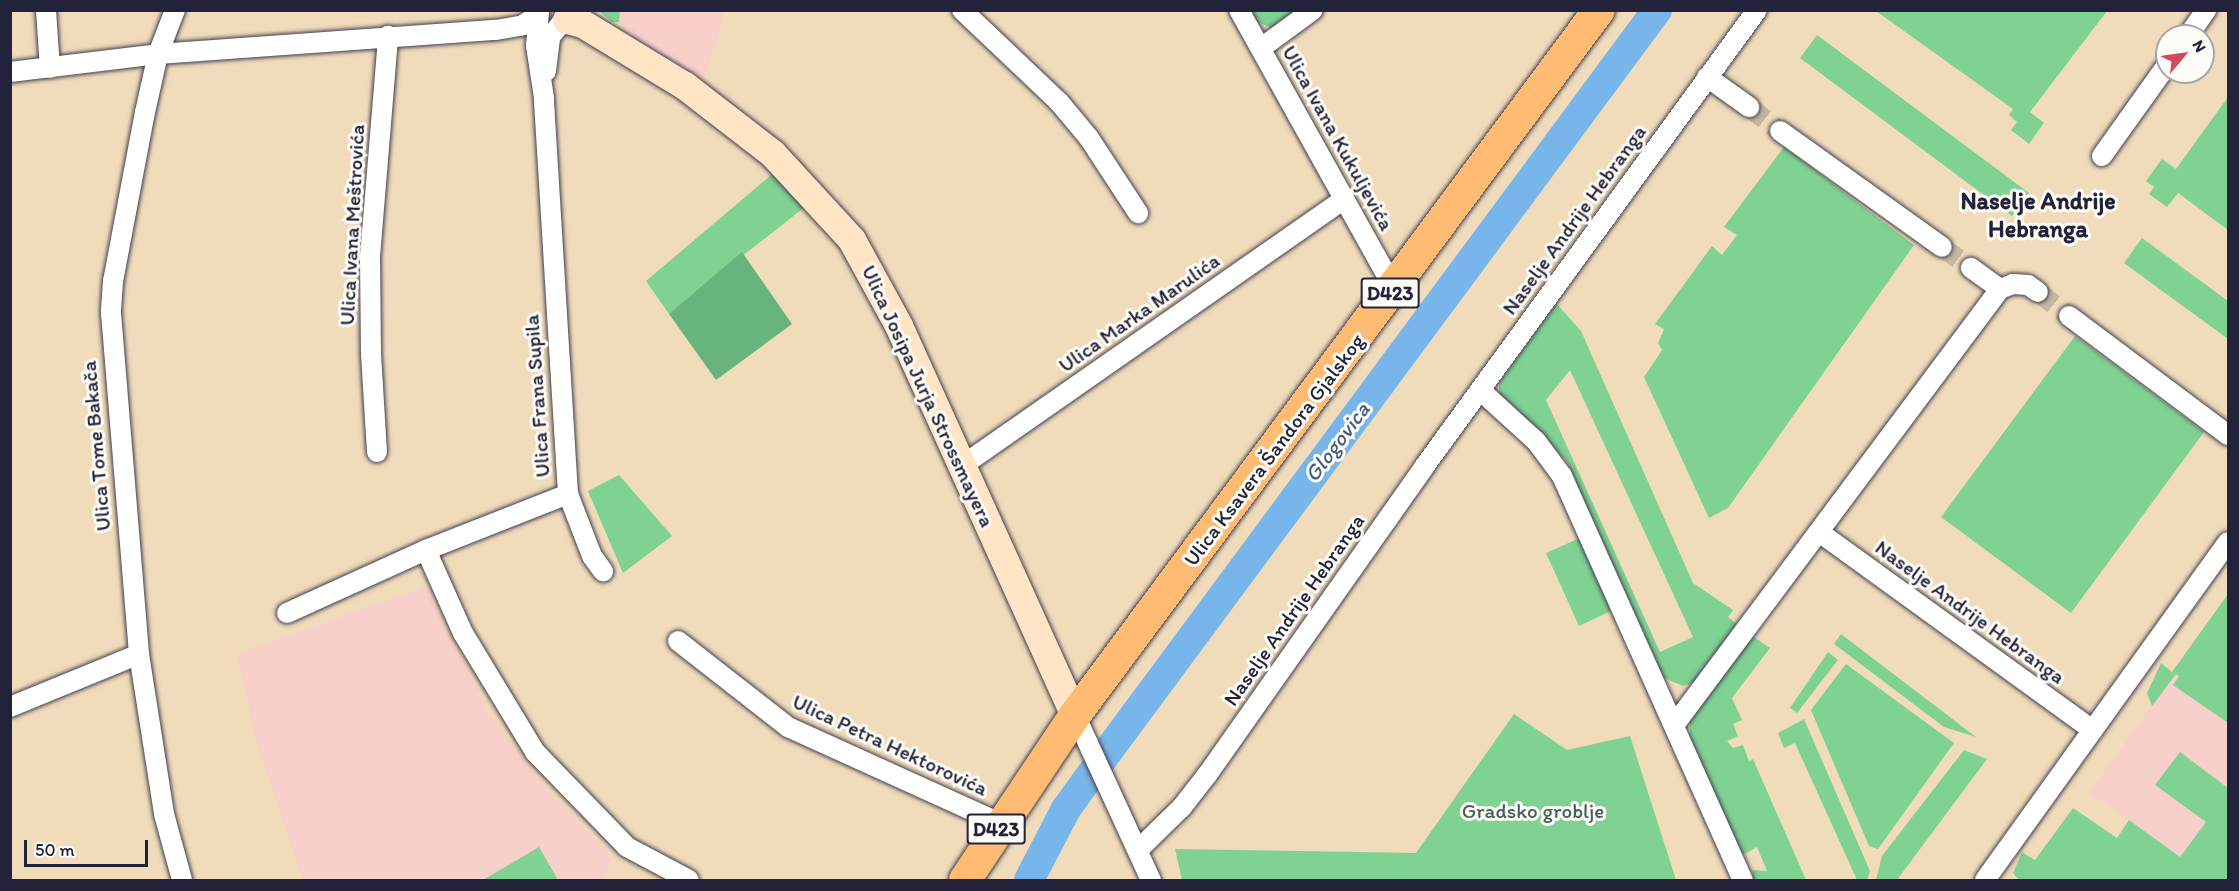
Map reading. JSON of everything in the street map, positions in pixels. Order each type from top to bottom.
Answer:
[{"type":"main road","name":"Ulica Ksavera Šandora Gjalskog","points":[[1080,726],[1394,288],[1599,10]]},
{"type":"main road","name":"Ulica Josipa Jurja Strossmayera","points":[[560,14],[638,56],[685,86],[773,154],[844,230],[876,279],[963,465],[1080,726]]},
{"type":"main road","name":"D423","points":[[965,880],[1000,823],[1080,726]]},
{"type":"street","points":[[46,10],[50,68]]},
{"type":"street","name":"Ulica Tome Bakača","points":[[175,10],[158,54],[113,281],[111,313],[139,654],[164,814],[182,880]]},
{"type":"street","points":[[963,10],[1059,102],[1089,138],[1138,213]]},
{"type":"street","name":"Ulica Ivana Kukuljevića","points":[[1239,10],[1394,288]]},
{"type":"street","points":[[1261,48],[1313,10]]},
{"type":"street","name":"Naselje Andrije Hebranga","points":[[1138,850],[1182,807],[1207,775],[1757,10]]},
{"type":"street","points":[[2196,24],[2206,10]]},
{"type":"street","points":[[10,72],[158,54],[496,30],[560,14]]},
{"type":"street","name":"Ulica Frana Supila","points":[[287,613],[426,550],[568,494],[544,98],[550,37],[560,14]]},
{"type":"street","name":"Ulica Ivana Meštrovića","points":[[377,452],[370,353],[370,257],[388,36]]},
{"type":"street","points":[[1707,77],[1749,107]]},
{"type":"street","points":[[2102,156],[2155,82]]},
{"type":"street","points":[[1780,130],[1942,247]]},
{"type":"street","name":"Ulica Marka Marulića","points":[[963,465],[1343,200]]},
{"type":"street","points":[[1971,268],[2000,289]]},
{"type":"street","points":[[1675,724],[2000,289],[2013,284],[2028,285],[2038,292]]},
{"type":"street","points":[[2069,316],[2229,435]]},
{"type":"street","points":[[1481,391],[1536,441],[1562,476],[1743,880]]},
{"type":"street","points":[[568,494],[592,556],[603,571]]},
{"type":"street","name":"Naselje Andrije Hebranga","points":[[1819,532],[2093,730]]},
{"type":"street","points":[[1985,880],[2229,542]]},
{"type":"street","points":[[426,550],[464,633],[535,752],[627,847],[689,880]]},
{"type":"street","name":"Ulica Petra Hektorovića","points":[[678,641],[788,727],[1000,823]]},
{"type":"street","points":[[10,707],[139,654]]},
{"type":"street","points":[[1080,726],[1151,880]]},
{"type":"shaded area","points":[[620,11],[723,11],[722,24],[702,84],[623,33]]},
{"type":"shaded area","points":[[426,586],[487,710],[546,790],[612,858],[603,880],[303,880],[257,744],[237,654]]},
{"type":"shaded area","points":[[2176,673],[2179,676],[2173,685],[2228,723],[2228,880],[2087,880],[2129,820],[2099,798],[2096,801],[2087,795]]},
{"type":"green space","points":[[599,11],[620,11],[619,22],[612,22]]},
{"type":"green space","points":[[1250,11],[1296,11],[1272,28],[1255,21]]},
{"type":"green space","points":[[1876,11],[2107,11],[2030,112],[2044,123],[2029,144],[2011,130],[2017,122],[2009,115],[2013,109]]},
{"type":"green space","points":[[1817,35],[2029,193],[2012,216],[1800,58]]},
{"type":"green space","points":[[2228,97],[2228,230],[2178,193],[2167,207],[2149,194],[2154,187],[2146,181],[2162,159],[2176,169]]},
{"type":"green space","points":[[1784,147],[1914,245],[1728,508],[1709,518],[1644,377],[1662,350],[1658,343],[1664,329],[1655,324],[1712,246],[1722,255],[1737,235],[1724,227]]},
{"type":"green space","points":[[777,170],[811,202],[669,314],[646,281]]},
{"type":"green space","points":[[2142,238],[2228,301],[2228,339],[2124,263]]},
{"type":"green space","points":[[742,252],[792,324],[716,380],[669,314]]},
{"type":"green space","points":[[1556,303],[1581,331],[1693,583],[1733,610],[1728,617],[1737,624],[1701,679],[1683,686],[1664,678],[1566,460],[1499,393],[1499,383]],"holes":[[[1570,370],[1693,637],[1660,652],[1546,400]]]},
{"type":"green space","points":[[2075,336],[2204,432],[2071,613],[1941,517]]},
{"type":"green space","points":[[619,475],[672,536],[623,573],[588,491]]},
{"type":"green space","points":[[1580,538],[1613,610],[1579,626],[1546,553]]},
{"type":"green space","points":[[2228,594],[2228,723],[2173,685],[2179,676],[2176,674],[2152,706],[2147,693],[2161,663],[2172,672]]},
{"type":"green space","points":[[1841,634],[1976,737],[1944,727],[1834,644]]},
{"type":"green space","points":[[1751,635],[1770,648],[1732,698],[1742,720],[1733,724],[1738,736],[1727,741],[1733,748],[1743,745],[1749,761],[1753,759],[1806,880],[1751,880],[1753,870],[1767,871],[1757,847],[1745,854],[1740,852],[1690,740],[1690,719]]},
{"type":"green space","points":[[1828,652],[1838,660],[1797,713],[1790,708]]},
{"type":"green space","points":[[1846,664],[1954,743],[1878,849],[1869,846],[1811,710]]},
{"type":"green space","name":"Gradsko groblje","points":[[1514,714],[1567,750],[1630,736],[1676,880],[1182,880],[1175,849],[1416,853]]},
{"type":"green space","points":[[1804,719],[1870,871],[1867,880],[1857,880],[1795,743],[1784,748],[1778,733]]},
{"type":"green space","points":[[1964,750],[1987,759],[1897,880],[1876,880],[1882,856]]},
{"type":"green space","points":[[2180,752],[2228,788],[2228,880],[2019,880],[2013,873],[2022,852],[2035,860],[2073,808],[2117,838],[2129,820],[2180,857],[2206,822],[2155,785]]},
{"type":"green space","points":[[539,847],[558,880],[483,880]]},
{"type":"waterway","name":"Glogovica","points":[[1029,880],[1066,809],[1657,10]]},
{"type":"tunnel","points":[[1749,107],[1780,131]]},
{"type":"tunnel","points":[[1942,247],[1971,268]]},
{"type":"tunnel","points":[[2038,292],[2069,316]]},
{"type":"district","name":"Naselje Andrije Hebranga","points":[[2038,215]]}]
